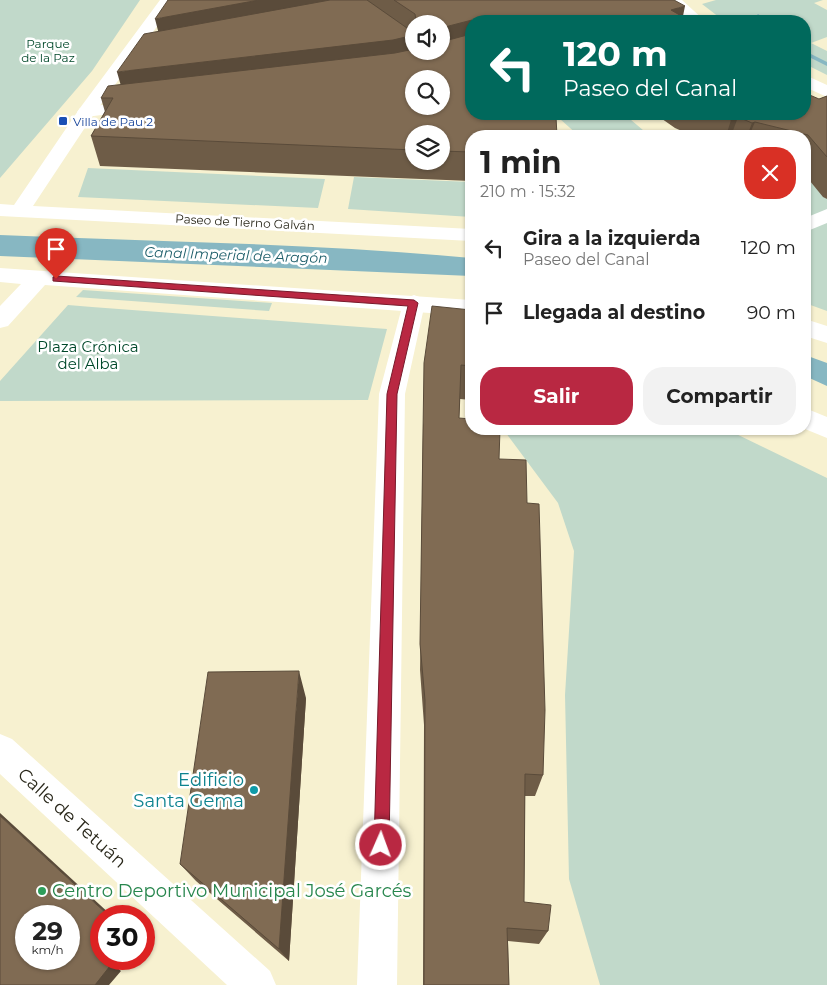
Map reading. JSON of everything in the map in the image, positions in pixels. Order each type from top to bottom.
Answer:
[{"type":"street","points":[[10,210],[126,60],[168,0]]},
{"type":"street","points":[[666,1],[688,15]]},
{"type":"street","points":[[126,60],[148,56]]},
{"type":"street","points":[[811,83],[827,92]]},
{"type":"street","points":[[86,112],[160,103]]},
{"type":"street","name":"Paseo de Tierno Galván","points":[[10,210],[465,235]]},
{"type":"street","points":[[0,276],[465,307]]},
{"type":"street","points":[[0,320],[39,278]]},
{"type":"street","points":[[377,985],[392,394],[414,303]]},
{"type":"street","points":[[811,329],[827,335]]},
{"type":"street","points":[[811,421],[827,428]]},
{"type":"street","name":"Calle de Tetuán","points":[[0,752],[256,985]]},
{"type":"green space","name":"Parque de la Paz","points":[[0,0],[140,0],[92,71],[0,178]]},
{"type":"green space","points":[[716,0],[823,0],[814,3],[827,10],[827,37],[811,43],[811,15],[716,15],[702,4]]},
{"type":"green space","points":[[811,43],[827,51],[827,75],[811,67]]},
{"type":"green space","points":[[561,120],[631,120],[643,130],[572,130]]},
{"type":"green space","points":[[88,168],[325,179],[318,208],[78,197]]},
{"type":"green space","points":[[354,177],[465,182],[465,217],[348,209]]},
{"type":"green space","points":[[811,182],[816,188],[827,188],[827,311],[811,305]]},
{"type":"green space","points":[[83,290],[272,303],[269,311],[76,297]]},
{"type":"green space","name":"Plaza Crónica del Alba","points":[[68,305],[387,329],[368,400],[0,401],[0,381]]},
{"type":"green space","points":[[507,435],[738,435],[827,478],[827,985],[600,985],[569,879],[565,695],[574,551],[558,503]]},
{"type":"water","name":"Canal Imperial de Aragón","points":[[0,235],[294,246],[465,257],[465,276],[0,256]]},
{"type":"water","points":[[811,357],[827,363],[827,386],[811,379]]},
{"type":"building","points":[[168,0],[259,0],[155,19]]},
{"type":"building","points":[[330,0],[367,0],[405,27],[405,37],[393,40],[117,72],[144,34]]},
{"type":"building","points":[[394,0],[674,0],[685,6],[671,10],[680,15],[465,15],[465,22],[450,26],[450,15],[415,15]]},
{"type":"building","points":[[465,36],[465,120],[556,120],[557,130],[465,130],[465,152],[450,151],[450,125],[405,125],[405,150],[91,136],[113,98],[101,98],[108,86],[405,51],[405,60],[450,60],[450,40]]},
{"type":"building","points":[[811,96],[819,99],[827,96],[827,157],[811,138],[811,130],[788,130],[755,122],[752,123],[745,120],[811,120]]},
{"type":"building","points":[[432,306],[465,309],[465,365],[461,365],[459,418],[465,418],[465,435],[500,435],[499,459],[526,460],[527,503],[539,504],[545,710],[543,775],[525,774],[524,902],[551,905],[548,931],[507,928],[509,985],[424,985],[425,700],[420,644],[424,363]]},
{"type":"building","name":"Edificio Santa Gema","points":[[299,671],[279,949],[180,864],[208,672]]},
{"type":"building","name":"Centro Deportivo Municipal José Garcés","points":[[0,816],[97,905],[90,905],[90,970],[107,970],[95,985],[0,985]]},
{"type":"waterway","points":[[811,56],[827,64]]},
{"type":"place","name":"Villa de Pau 2","points":[[63,121]]},
{"type":"place","name":"Edificio Santa Gema","points":[[254,790]]},
{"type":"place","name":"Centro Deportivo Municipal José Garcés","points":[[42,891]]},
{"type":"route","points":[[56,279],[414,303],[392,394],[381,845]]}]
